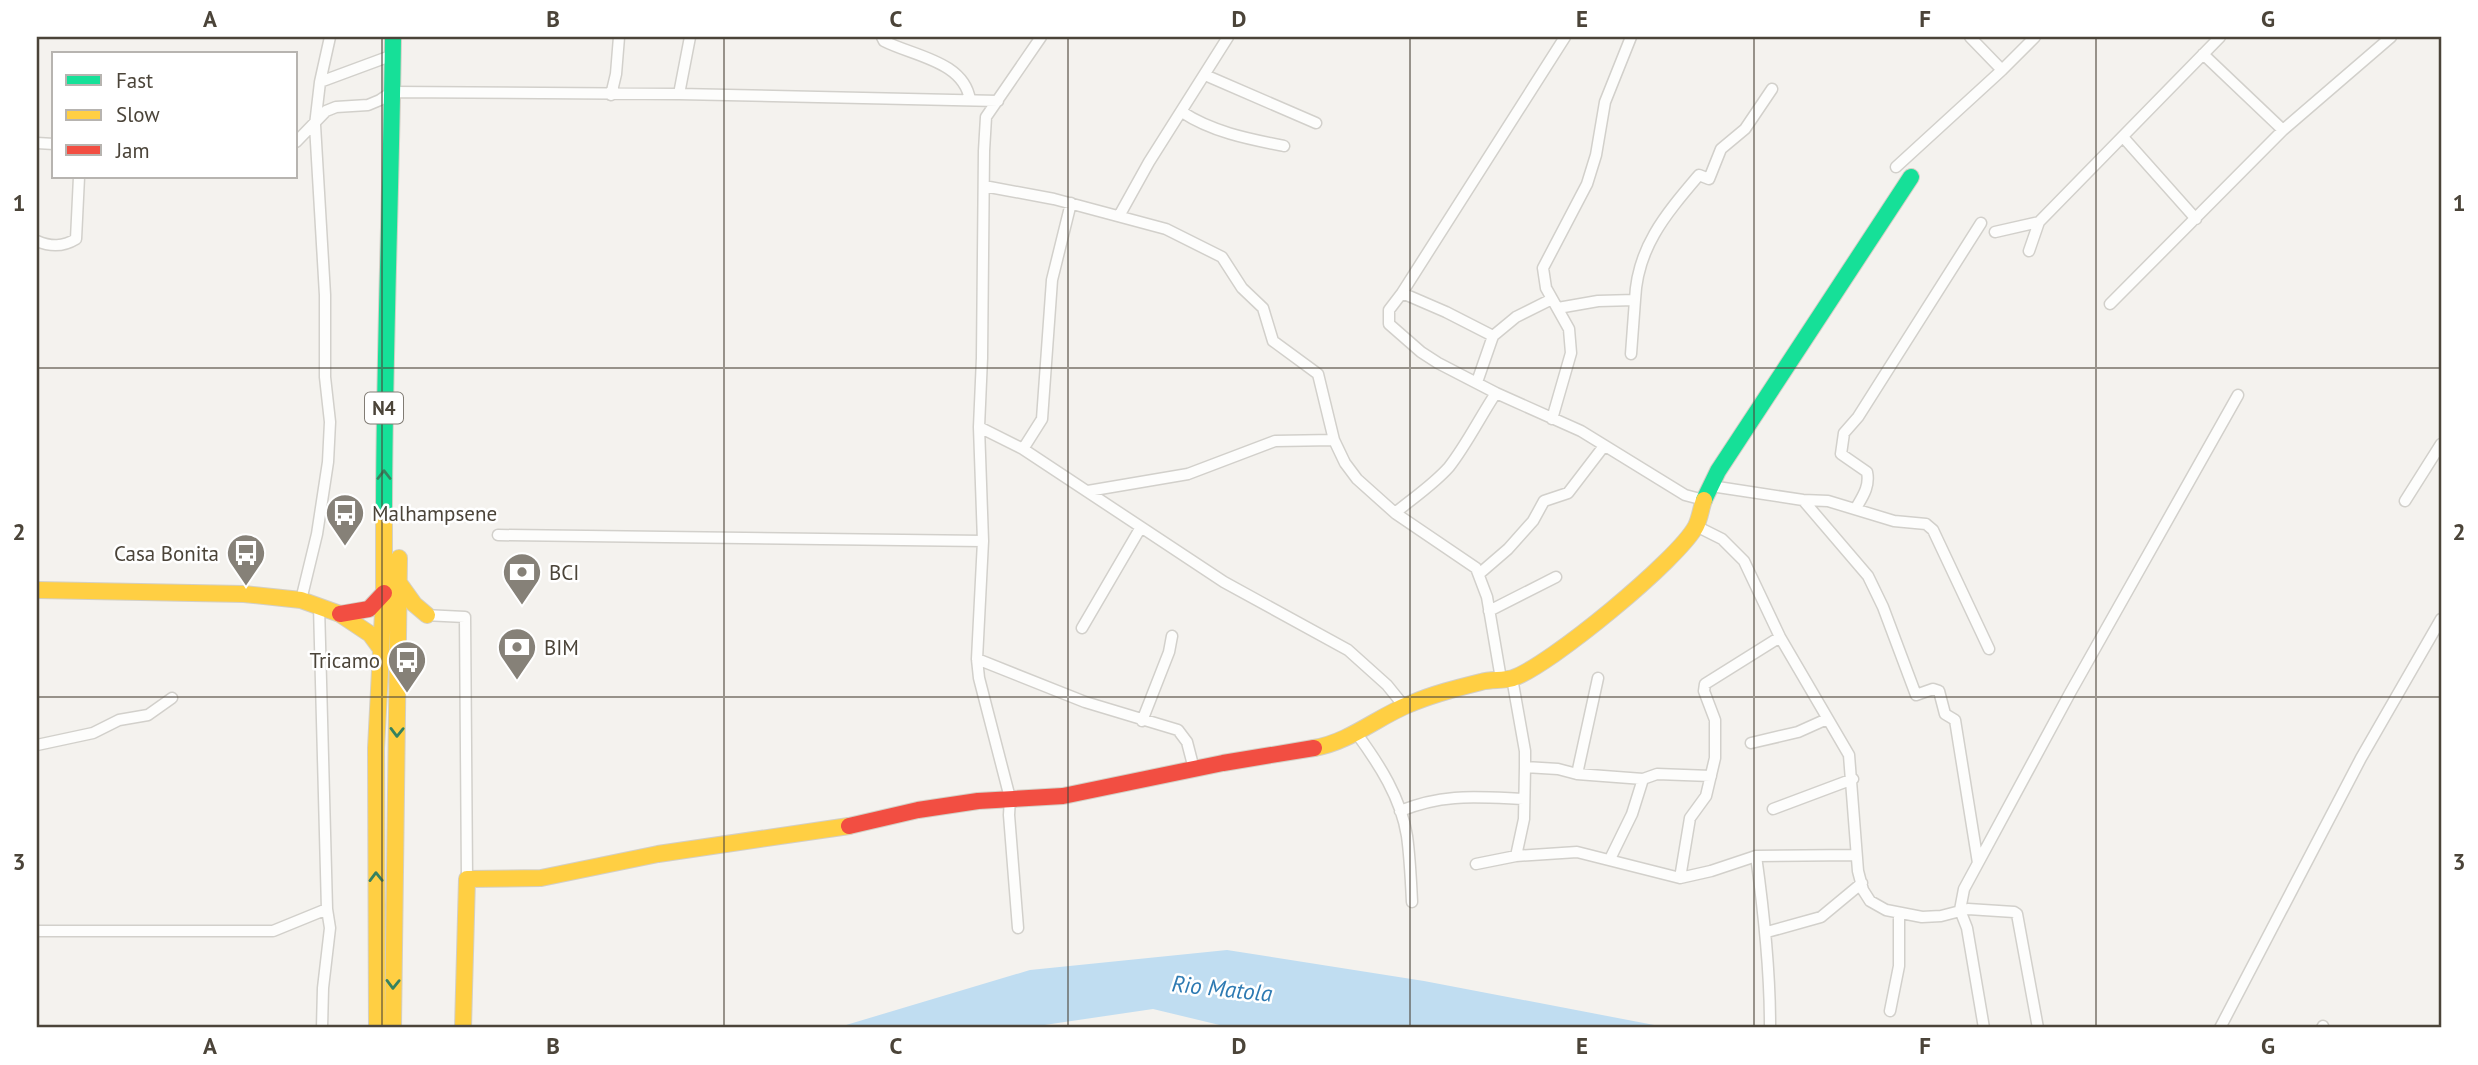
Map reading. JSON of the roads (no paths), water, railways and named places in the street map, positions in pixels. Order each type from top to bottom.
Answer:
[{"type":"main road","name":"N4","points":[[393,37],[391,223],[384,381],[384,593],[399,639],[393,1028]]},
{"type":"main road","points":[[463,1028],[467,879],[541,878],[658,854],[844,827],[918,810],[1010,798],[1063,796],[1194,769],[1322,747],[1357,734],[1426,697],[1484,681],[1506,679],[1546,660],[1591,626],[1666,561],[1696,526],[1718,471],[1911,177]]},
{"type":"main road","name":"N4","points":[[377,1028],[376,748],[381,649],[399,583],[398,278],[391,223]]},
{"type":"main road","points":[[399,583],[414,604],[429,615],[399,639]]},
{"type":"main road","points":[[37,590],[243,594],[301,600],[340,614],[370,634],[381,649]]},
{"type":"main road","points":[[340,614],[369,608],[384,593]]},
{"type":"street","points":[[301,600],[317,534],[328,462],[330,422],[315,125],[320,82],[330,37]]},
{"type":"street","points":[[611,95],[619,37]]},
{"type":"street","points":[[678,94],[690,37]]},
{"type":"street","points":[[881,37],[896,48],[933,60],[964,80],[970,100]]},
{"type":"street","points":[[1018,928],[1010,798],[979,678],[977,659],[983,541],[979,427],[984,187],[986,117],[1041,37]]},
{"type":"street","points":[[1119,216],[1149,162],[1228,37]]},
{"type":"street","points":[[1565,37],[1389,310],[1389,324],[1421,352],[1496,393],[1581,431],[1685,495],[1708,493],[1829,501],[1894,522],[1926,524],[1933,530],[1989,649]]},
{"type":"street","points":[[1552,419],[1571,353],[1569,330],[1543,278],[1543,268],[1587,184],[1596,155],[1605,102],[1631,37]]},
{"type":"street","points":[[1970,37],[2002,70]]},
{"type":"street","points":[[1896,167],[2035,37]]},
{"type":"street","points":[[2029,251],[2039,222],[2220,37]]},
{"type":"street","points":[[2370,37],[2380,47]]},
{"type":"street","points":[[2110,304],[2283,130],[2391,37]]},
{"type":"street","points":[[2203,54],[2283,130]]},
{"type":"street","points":[[320,82],[393,55]]},
{"type":"street","points":[[1205,75],[1316,122]]},
{"type":"street","points":[[1631,354],[1635,300],[1645,249],[1657,228],[1699,175],[1709,179],[1721,149],[1745,129],[1772,89]]},
{"type":"street","points":[[298,140],[326,111],[336,107],[368,105],[392,92],[678,94],[998,102]]},
{"type":"street","points":[[1182,112],[1194,120],[1232,134],[1284,146]]},
{"type":"street","points":[[2123,137],[2196,219]]},
{"type":"street","points":[[37,242],[56,246],[76,239],[79,178]]},
{"type":"street","points":[[984,187],[1071,204],[1166,229],[1222,257],[1242,288],[1263,308],[1273,341],[1318,374],[1334,440],[1345,463],[1357,478],[1395,513],[1476,568],[1487,597],[1525,751],[1524,819],[1516,856]]},
{"type":"street","points":[[1023,449],[1042,419],[1052,280],[1071,204]]},
{"type":"street","points":[[1995,232],[2039,222]]},
{"type":"street","points":[[1856,508],[1868,486],[1867,472],[1842,454],[1844,433],[1858,417],[1981,223]]},
{"type":"street","points":[[1402,293],[1493,337]]},
{"type":"street","points":[[1476,382],[1493,337],[1516,317],[1535,306],[1635,300]]},
{"type":"street","points":[[1395,513],[1447,469],[1496,393]]},
{"type":"street","points":[[1984,1028],[1969,939],[1960,910],[1964,889],[2070,693],[2238,395]]},
{"type":"street","points":[[979,427],[1023,449],[1224,582],[1348,650],[1387,685],[1405,706]]},
{"type":"street","points":[[1088,491],[1188,474],[1275,441],[1334,440]]},
{"type":"street","points":[[2405,500],[2441,444]]},
{"type":"street","points":[[1479,575],[1508,549],[1533,521],[1544,501],[1569,493],[1604,446]]},
{"type":"street","points":[[1803,500],[1868,576],[1883,607],[1916,695],[1933,689],[1940,691],[1945,714],[1955,720],[1978,863]]},
{"type":"street","points":[[1696,526],[1722,539],[1744,561],[1780,637],[1849,755],[1853,779],[1856,855],[1866,895],[1874,905],[1899,914],[1922,917],[1941,916],[1960,910],[2017,914],[2038,1028]]},
{"type":"street","points":[[1082,628],[1140,527]]},
{"type":"street","points":[[498,535],[983,541]]},
{"type":"street","points":[[1489,611],[1556,577]]},
{"type":"street","points":[[319,606],[327,909],[330,929],[323,988],[322,1028]]},
{"type":"street","points":[[391,614],[465,617],[467,879]]},
{"type":"street","points":[[2220,1028],[2361,758],[2441,619]]},
{"type":"street","points":[[1142,720],[1169,652],[1172,636]]},
{"type":"street","points":[[1680,878],[1690,818],[1706,796],[1715,758],[1714,720],[1704,691],[1705,684],[1780,637]]},
{"type":"street","points":[[977,659],[1085,702],[1178,730],[1187,742],[1194,769]]},
{"type":"street","points":[[1577,774],[1598,678]]},
{"type":"street","points":[[37,745],[93,733],[120,720],[148,715],[172,698]]},
{"type":"street","points":[[1751,743],[1798,732],[1827,719]]},
{"type":"street","points":[[1357,734],[1392,789],[1400,811],[1407,836],[1412,902]]},
{"type":"street","points":[[1525,767],[1558,768],[1577,774],[1643,779],[1657,774],[1712,776]]},
{"type":"street","points":[[1610,859],[1632,814],[1643,779]]},
{"type":"street","points":[[1773,809],[1853,779]]},
{"type":"street","points":[[1400,811],[1421,803],[1455,796],[1524,799]]},
{"type":"street","points":[[1476,863],[1516,856],[1577,852],[1680,878],[1756,856],[1856,855]]},
{"type":"street","points":[[1756,856],[1767,932],[1770,1024]]},
{"type":"street","points":[[1767,932],[1821,917],[1862,883]]},
{"type":"street","points":[[37,931],[273,931],[327,909]]},
{"type":"street","points":[[1890,1011],[1899,966],[1899,914]]},
{"type":"water","name":"Rio Matola","points":[[1227,950],[1424,981],[1670,1028],[1232,1028],[1153,1009],[1024,1028],[836,1028],[1030,970]]},
{"type":"place","name":"Malhampsene","points":[[345,547]]},
{"type":"place","name":"Casa Bonita","points":[[246,587]]},
{"type":"place","name":"BCI","points":[[522,606]]},
{"type":"place","name":"BIM","points":[[517,681]]},
{"type":"place","name":"Tricamo","points":[[407,694]]}]
